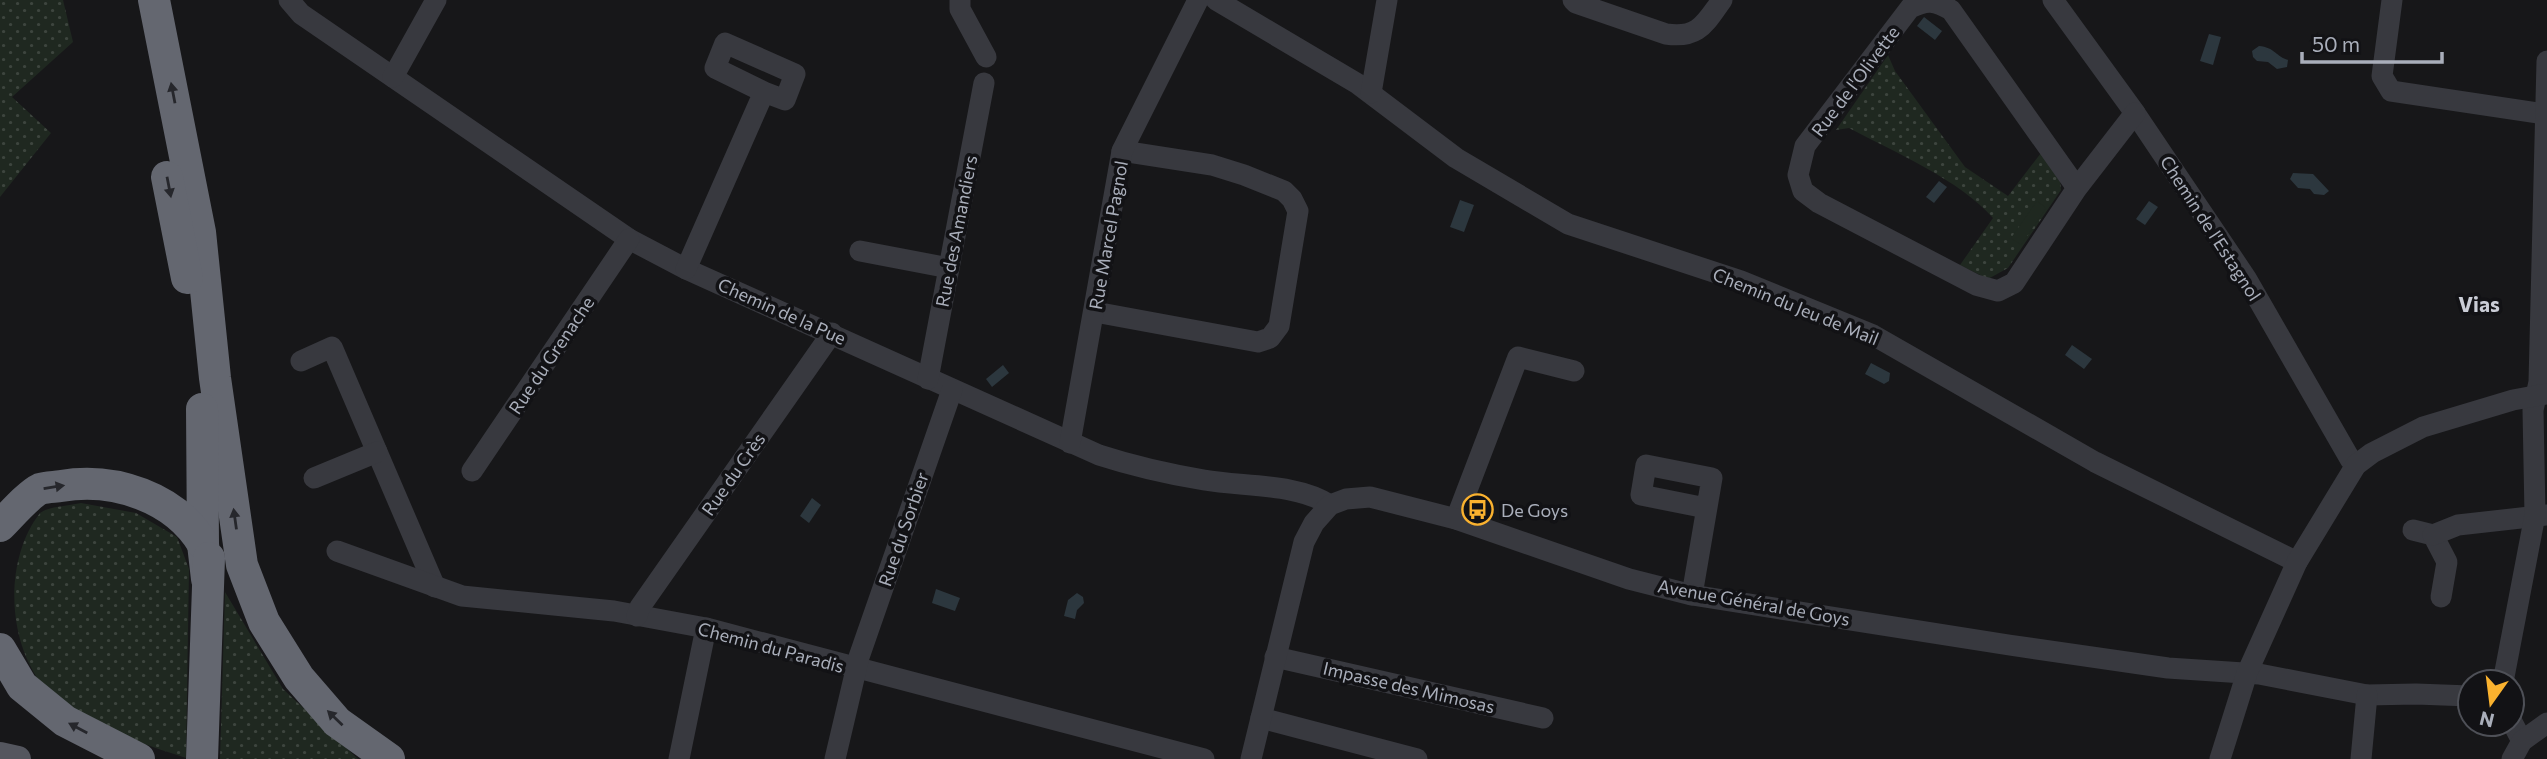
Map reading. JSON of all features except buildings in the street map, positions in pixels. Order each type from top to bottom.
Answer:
[{"type":"highway","points":[[132,0],[194,324],[200,372],[203,544],[207,579]]},
{"type":"highway","points":[[154,0],[200,232],[215,378],[242,565],[264,622],[299,678],[337,722],[389,759]]},
{"type":"highway","points":[[202,746],[215,378]]},
{"type":"highway","points":[[0,526],[39,489],[86,482],[133,490],[172,509],[203,544]]},
{"type":"highway","points":[[0,649],[22,686],[65,721],[139,759]]},
{"type":"main road","points":[[0,755],[18,759]]},
{"type":"street","name":"Chemin de la Pue","points":[[289,0],[301,14],[629,239],[686,269],[1099,455],[1136,467],[1205,480],[1307,493],[1329,505]]},
{"type":"street","points":[[393,77],[436,0]]},
{"type":"street","points":[[960,0],[960,9],[986,57]]},
{"type":"street","name":"Rue Marcel Pagnol","points":[[1070,443],[1122,150],[1198,0]]},
{"type":"street","name":"Chemin du Jeu de Mail","points":[[1216,0],[1371,93],[1456,158],[1568,224],[1741,281],[1872,335],[2095,462],[2297,562]]},
{"type":"street","points":[[1371,93],[1387,0]]},
{"type":"street","points":[[1573,0],[1666,34],[1681,36],[1700,29],[1722,0]]},
{"type":"street","name":"Chemin de l'Estagnol","points":[[2053,0],[2135,113],[2246,278],[2350,459],[2356,465]]},
{"type":"street","points":[[2392,0],[2382,76],[2391,91],[2544,114]]},
{"type":"street","name":"Rue de l'Olivette","points":[[2077,188],[1951,10],[1937,1],[1926,1],[1910,8],[1805,146],[1798,175],[1803,191],[1819,203],[1976,285],[1998,291],[2014,283],[2077,188],[2135,113]]},
{"type":"street","points":[[2506,668],[2541,515],[2539,382],[2547,61]]},
{"type":"street","name":"Rue des Amandiers","points":[[928,379],[984,83]]},
{"type":"street","points":[[686,269],[764,92]]},
{"type":"street","points":[[1095,312],[1258,342],[1270,338],[1279,326],[1298,212],[1292,199],[1284,191],[1212,165],[1122,150]]},
{"type":"street","name":"Rue du Grenache","points":[[472,471],[629,239]]},
{"type":"street","points":[[860,251],[950,268]]},
{"type":"street","name":"Rue du Crès","points":[[637,616],[640,607],[832,333]]},
{"type":"street","points":[[301,361],[332,347],[435,587]]},
{"type":"street","points":[[1456,519],[1518,357],[1574,371]]},
{"type":"street","name":"Rue du Sorbier","points":[[835,759],[856,669],[952,390]]},
{"type":"street","points":[[2220,759],[2247,673],[2297,562],[2356,465],[2399,438],[2423,427],[2513,400],[2541,395]]},
{"type":"street","points":[[314,478],[377,452]]},
{"type":"street","name":"Avenue Général de Goys","points":[[1329,505],[1346,499],[1370,497],[1456,519],[1629,579],[1692,594],[2009,645],[2168,667],[2247,673],[2367,695],[2456,695]]},
{"type":"street","points":[[1251,759],[1304,542],[1314,523],[1329,505]]},
{"type":"street","points":[[1692,594],[1706,508]]},
{"type":"street","points":[[2441,597],[2447,562],[2423,532],[2541,515]]},
{"type":"street","name":"Chemin du Paradis","points":[[337,551],[462,596],[614,611],[706,628],[1204,759]]},
{"type":"street","points":[[679,759],[706,628]]},
{"type":"street","name":"Impasse des Mimosas","points":[[1275,657],[1543,718]]},
{"type":"street","points":[[2361,759],[2367,695]]},
{"type":"street","points":[[1261,718],[1417,759]]},
{"type":"street","points":[[2515,741],[2547,723]]},
{"type":"shaded area","points":[[0,0],[63,0],[73,42],[12,97],[51,133],[0,197]]},
{"type":"shaded area","points":[[1924,17],[1942,31],[1935,40],[1917,26]]},
{"type":"shaded area","points":[[2209,34],[2221,37],[2213,65],[2200,61]]},
{"type":"shaded area","points":[[2259,46],[2268,48],[2288,60],[2287,67],[2277,69],[2268,62],[2257,61],[2252,51]]},
{"type":"shaded area","points":[[1888,55],[1895,71],[1965,167],[2008,196],[2041,153],[2060,180],[2061,190],[2008,268],[1988,279],[1960,265],[1993,218],[1979,204],[1945,179],[1906,157],[1849,128],[1836,130]]},
{"type":"shaded area","points":[[2293,173],[2313,174],[2329,191],[2324,195],[2314,194],[2310,189],[2298,188],[2290,179]]},
{"type":"shaded area","points":[[1939,181],[1947,187],[1934,203],[1926,197]]},
{"type":"shaded area","points":[[1460,200],[1474,205],[1464,232],[1450,227]]},
{"type":"shaded area","points":[[2037,201],[2046,208],[2021,245],[2011,238]]},
{"type":"shaded area","points":[[2149,201],[2158,207],[2145,225],[2136,219]]},
{"type":"shaded area","points":[[2072,345],[2092,359],[2084,369],[2065,355]]},
{"type":"shaded area","points":[[1871,363],[1890,373],[1889,381],[1884,384],[1865,374]]},
{"type":"shaded area","points":[[1003,365],[1009,373],[992,387],[986,379]]},
{"type":"shaded area","points":[[812,498],[821,505],[809,523],[800,516]]},
{"type":"shaded area","points":[[81,503],[136,513],[177,537],[189,569],[186,758],[123,736],[69,710],[44,687],[30,665],[20,639],[15,613],[19,559],[27,534],[40,513]]},
{"type":"shaded area","points":[[936,589],[960,598],[955,611],[932,603]]},
{"type":"shaded area","points":[[225,592],[283,689],[358,759],[220,759]]},
{"type":"shaded area","points":[[1077,593],[1083,597],[1084,603],[1077,610],[1075,619],[1064,616],[1068,600]]},
{"type":"place","name":"De Goys","points":[[1478,510]]},
{"type":"district","name":"Vias","points":[[2479,303]]}]
